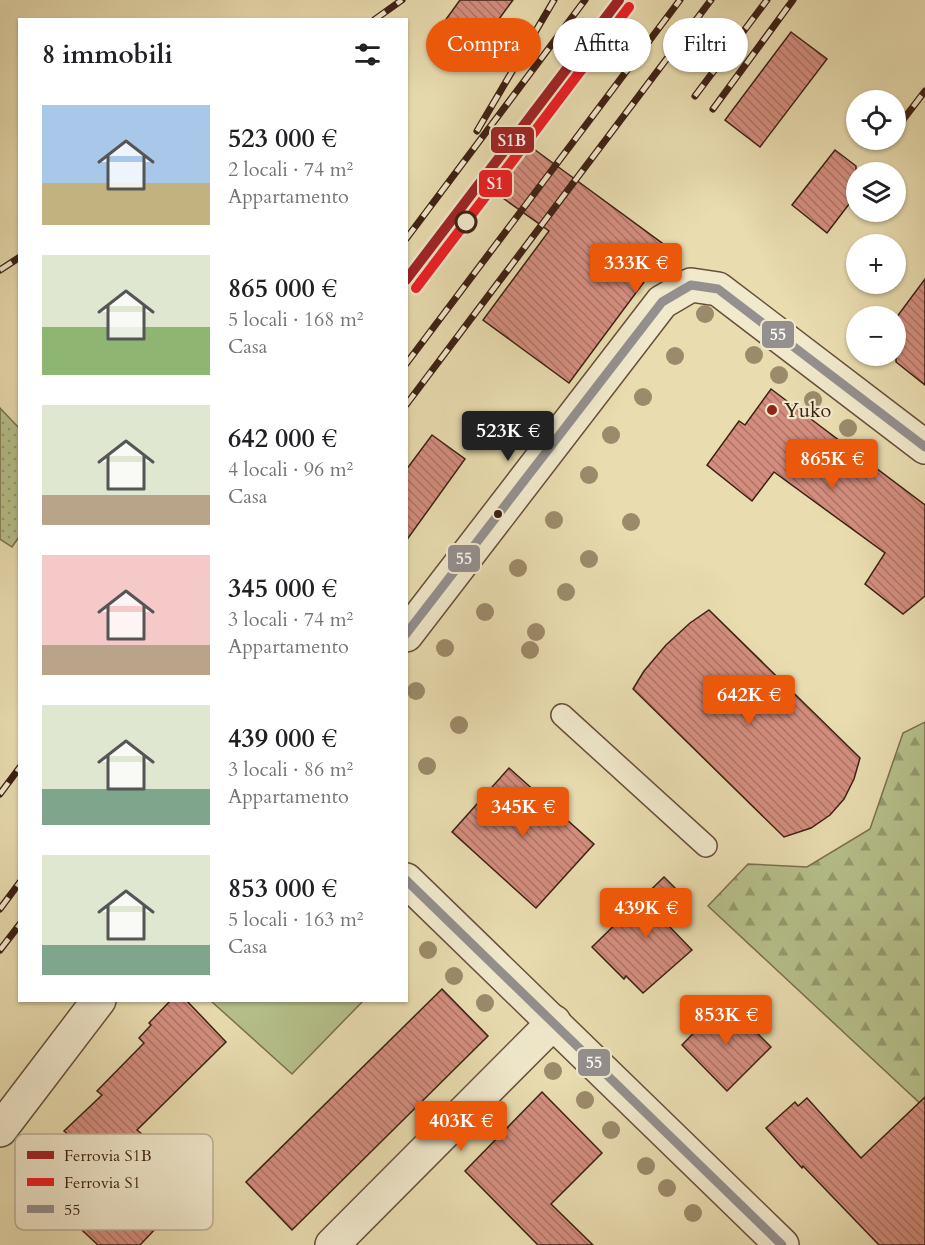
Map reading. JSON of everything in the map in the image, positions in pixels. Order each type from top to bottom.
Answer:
[{"type":"street","points":[[408,632],[662,302],[691,285],[718,289],[925,447]]},
{"type":"street","points":[[408,882],[782,1245]]},
{"type":"street","points":[[0,1130],[97,1002]]},
{"type":"street","points":[[332,1245],[554,1022]]},
{"type":"lane","points":[[562,715],[706,846]]},
{"type":"green space","points":[[0,408],[18,427],[18,538],[12,547],[0,539]]},
{"type":"green space","points":[[925,722],[925,1108],[708,906],[748,864],[807,867],[870,829],[903,733]]},
{"type":"green space","points":[[212,1002],[362,1002],[292,1074]]},
{"type":"building","points":[[460,0],[513,0],[500,18],[447,18]]},
{"type":"building","points":[[791,32],[827,59],[760,147],[725,120]]},
{"type":"building","points":[[527,144],[666,246],[640,279],[644,282],[569,383],[483,320],[549,231],[493,191]]},
{"type":"building","points":[[835,150],[851,162],[846,162],[846,208],[827,233],[792,205]]},
{"type":"building","points":[[925,279],[925,385],[901,366],[906,366],[905,306]]},
{"type":"building","points":[[771,389],[925,505],[925,596],[903,614],[865,584],[885,553],[774,472],[752,501],[707,465],[739,421],[745,425]]},
{"type":"building","points":[[432,435],[465,459],[408,538],[408,467]]},
{"type":"building","points":[[709,610],[860,758],[854,779],[844,799],[830,815],[811,828],[784,837],[633,689],[644,671],[666,645],[690,623]]},
{"type":"building","points":[[509,768],[594,844],[536,908],[452,832]]},
{"type":"building","points":[[664,877],[686,899],[664,921],[692,950],[643,993],[626,976],[624,979],[592,947]]},
{"type":"building","points":[[442,989],[488,1036],[292,1230],[246,1182]]},
{"type":"building","points":[[725,1001],[771,1047],[727,1091],[682,1045]]},
{"type":"building","points":[[169,1002],[188,1002],[226,1042],[137,1130],[142,1134],[68,1134],[64,1131],[102,1095],[97,1091],[144,1043],[139,1038],[151,1025],[149,1023]]},
{"type":"building","points":[[542,1092],[602,1153],[551,1204],[593,1245],[538,1245],[465,1171]]},
{"type":"building","points":[[925,1097],[925,1245],[879,1245],[803,1166],[802,1168],[766,1128],[795,1102],[798,1106],[807,1098],[861,1158]]},
{"type":"building","points":[[82,1230],[154,1230],[140,1245],[98,1245]]},
{"type":"railway","points":[[377,18],[402,0]]},
{"type":"railway","points":[[477,131],[554,0]]},
{"type":"railway","points":[[408,236],[585,0]]},
{"type":"railway","points":[[408,361],[680,0]]},
{"type":"railway","points":[[408,402],[711,0]]},
{"type":"railway","points":[[695,96],[767,0]]},
{"type":"railway","points":[[713,109],[793,0]]},
{"type":"railway","points":[[906,116],[925,91]]},
{"type":"railway","points":[[0,270],[18,258]]},
{"type":"railway","points":[[0,794],[18,770]]},
{"type":"railway","points":[[0,909],[18,885]]},
{"type":"railway","points":[[0,950],[18,927]]},
{"type":"rail line","name":"S1B","points":[[408,277],[619,0]]},
{"type":"rail line","name":"S1","points":[[416,288],[629,7]]},
{"type":"transit line","name":"55","points":[[408,631],[662,302],[691,285],[718,289],[925,447]]},
{"type":"transit line","name":"55","points":[[408,882],[782,1245]]},
{"type":"place","name":"Yuko","points":[[772,410]]}]
